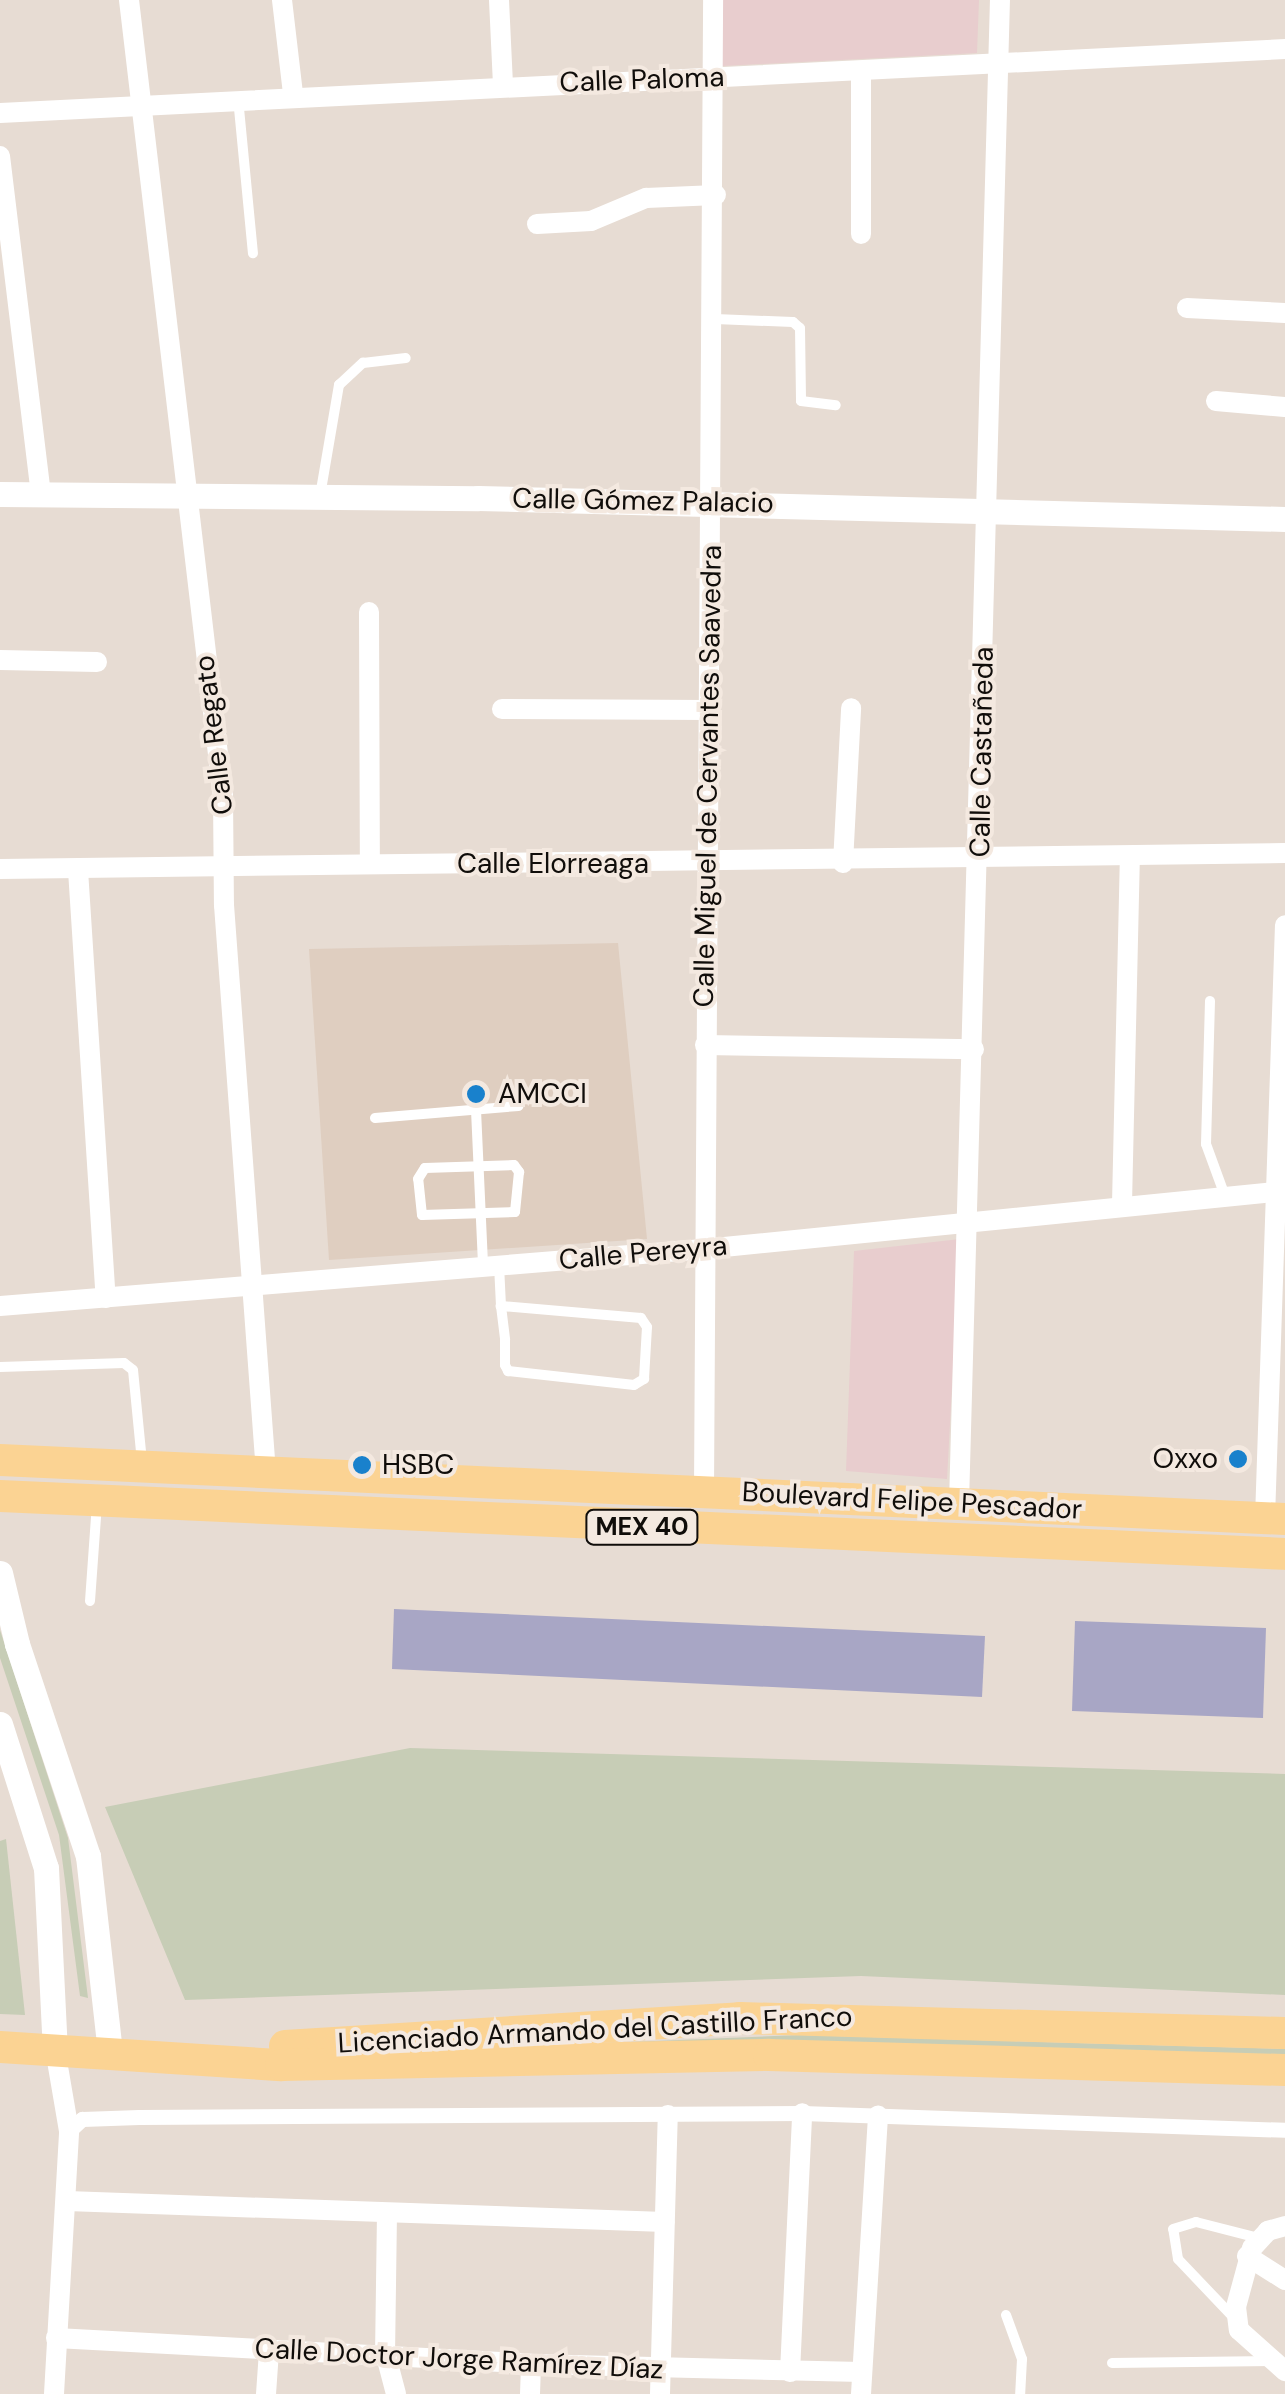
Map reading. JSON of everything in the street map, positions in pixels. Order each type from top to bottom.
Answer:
[{"type":"main road","name":"Boulevard Felipe Pescador","points":[[0,1460],[1275,1518]]},
{"type":"main road","name":"Boulevard Felipe Pescador","points":[[0,1496],[1285,1554]]},
{"type":"main road","points":[[1242,1553],[1275,1518]]},
{"type":"main road","name":"Licenciado Armando del Castillo Franco","points":[[207,2059],[306,2044],[740,2018],[1285,2032]]},
{"type":"main road","name":"Licenciado Armando del Castillo Franco","points":[[0,2047],[329,2065],[769,2054],[1285,2070]]},
{"type":"street","name":"Calle Regato","points":[[128,0],[223,796],[224,867],[266,1474]]},
{"type":"street","points":[[282,0],[293,94]]},
{"type":"street","points":[[498,0],[503,84]]},
{"type":"street","name":"Calle Miguel de Cervantes Saavedra","points":[[704,1492],[705,1045],[716,196],[713,0]]},
{"type":"street","name":"Calle Castañeda","points":[[959,1504],[980,861],[1000,0]]},
{"type":"street","name":"Calle Paloma","points":[[0,113],[293,94],[860,72],[1285,49]]},
{"type":"street","points":[[860,72],[861,234]]},
{"type":"street","points":[[0,156],[42,495]]},
{"type":"street","points":[[537,224],[591,221],[646,198],[716,196]]},
{"type":"street","points":[[1187,308],[1285,313]]},
{"type":"street","points":[[1216,401],[1285,407]]},
{"type":"street","name":"Calle Gómez Palacio","points":[[0,494],[712,503],[1285,518]]},
{"type":"street","points":[[369,612],[370,864]]},
{"type":"street","points":[[0,660],[98,662]]},
{"type":"street","points":[[843,863],[851,708]]},
{"type":"street","points":[[502,709],[709,710]]},
{"type":"street","name":"Calle Elorreaga","points":[[0,869],[843,863],[1285,853]]},
{"type":"street","points":[[1122,1204],[1130,859]]},
{"type":"street","points":[[78,870],[106,1298]]},
{"type":"street","points":[[1275,1518],[1285,924]]},
{"type":"street","points":[[705,1045],[974,1049]]},
{"type":"street","name":"Calle Pereyra","points":[[0,1306],[704,1249],[1122,1204],[1279,1192]]},
{"type":"street","points":[[0,1572],[17,1644],[88,1856],[110,2053]]},
{"type":"street","points":[[0,1724],[46,1868],[56,2049],[68,2132],[54,2394]]},
{"type":"street","points":[[68,2132],[82,2120],[139,2117],[802,2113],[1285,2130]]},
{"type":"street","points":[[790,2372],[802,2113]]},
{"type":"street","points":[[660,2394],[668,2115]]},
{"type":"street","points":[[861,2394],[878,2116]]},
{"type":"street","points":[[67,2201],[666,2222]]},
{"type":"street","points":[[386,2213],[385,2352],[396,2394]]},
{"type":"street","points":[[1279,2366],[1247,2340],[1236,2320],[1247,2256],[1259,2238],[1285,2226]]},
{"type":"street","points":[[1247,2256],[1285,2280]]},
{"type":"street","name":"Calle Doctor Jorge Ramírez Díaz","points":[[56,2338],[385,2352],[531,2364],[862,2372]]},
{"type":"street","points":[[266,2394],[269,2350]]},
{"type":"street","points":[[530,2394],[531,2364]]},
{"type":"lane","points":[[238,97],[253,253]]},
{"type":"lane","points":[[715,319],[793,322],[800,328],[801,400],[836,405]]},
{"type":"lane","points":[[320,497],[339,385],[363,363],[406,358]]},
{"type":"lane","points":[[1210,1001],[1206,1144],[1225,1196]]},
{"type":"lane","points":[[375,1118],[518,1106]]},
{"type":"lane","points":[[476,1110],[481,1216],[502,1306],[511,1372],[634,1385],[644,1378],[647,1326],[641,1318],[502,1306]]},
{"type":"lane","points":[[479,1164],[514,1165],[519,1172],[515,1212],[428,1218],[420,1210],[418,1179],[433,1166],[479,1164]]},
{"type":"lane","points":[[0,1367],[124,1362],[133,1370],[142,1467]]},
{"type":"lane","points":[[90,1601],[97,1502]]},
{"type":"lane","points":[[1236,2320],[1178,2259],[1173,2229],[1196,2222],[1259,2238]]},
{"type":"lane","points":[[1006,2315],[1022,2359],[1020,2394]]},
{"type":"lane","points":[[1112,2363],[1279,2366]]},
{"type":"shaded area","points":[[721,0],[979,0],[977,53],[722,66]]},
{"type":"shaded area","name":"AMCCI","points":[[618,943],[647,1239],[329,1260],[309,949]]},
{"type":"shaded area","points":[[960,1239],[947,1479],[846,1471],[854,1251]]},
{"type":"green space","points":[[0,1630],[68,1838],[88,1998],[80,1996],[59,1835],[0,1658]]},
{"type":"green space","points":[[410,1748],[1285,1774],[1285,1995],[861,1976],[185,2000],[105,1807]]},
{"type":"green space","points":[[6,1839],[25,2015],[0,2014],[0,1841]]},
{"type":"green space","points":[[800,2035],[1285,2049],[1285,2061],[582,2044]]},
{"type":"building","points":[[394,1609],[985,1636],[982,1697],[392,1669]]},
{"type":"building","points":[[1075,1621],[1266,1628],[1263,1718],[1072,1711]]},
{"type":"place","name":"AMCCI","points":[[476,1094]]},
{"type":"place","name":"Oxxo","points":[[1238,1459]]},
{"type":"place","name":"HSBC","points":[[362,1465]]}]
